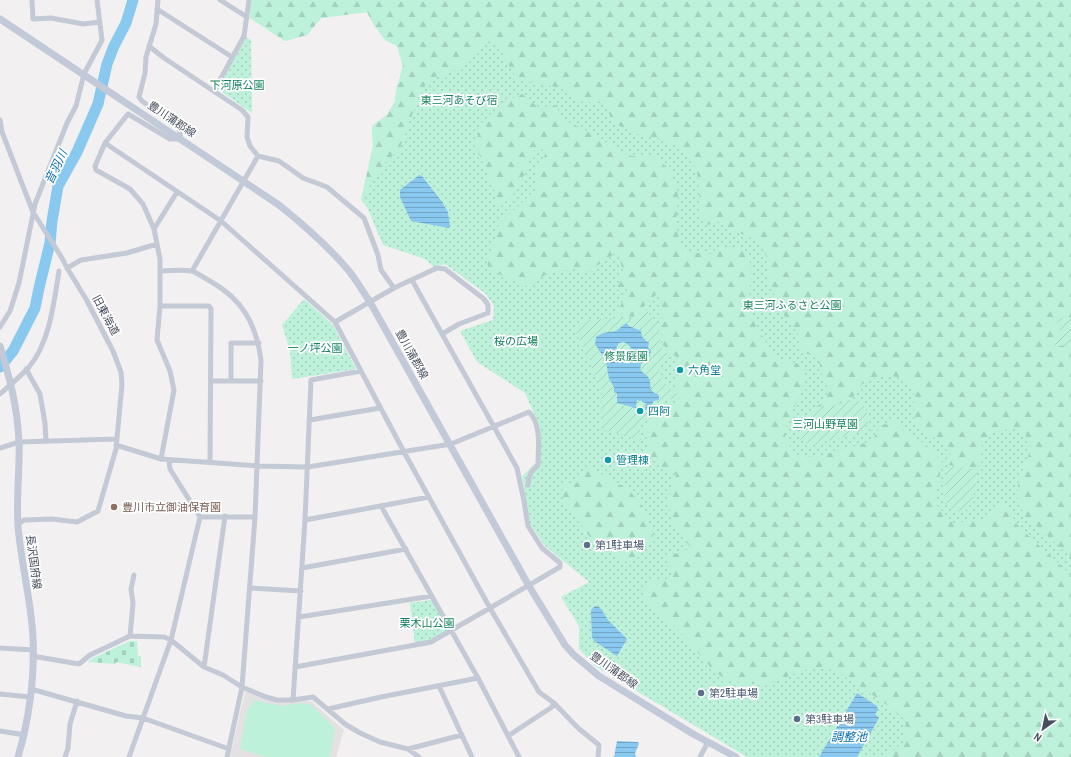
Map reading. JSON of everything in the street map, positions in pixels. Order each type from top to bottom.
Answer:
[{"type":"main road","name":"豊川蒲郡線","points":[[0,19],[279,205],[304,225],[328,248],[349,272],[370,302],[451,444],[529,586],[565,645],[588,668],[606,680],[708,742],[736,757]]},
{"type":"main road","name":"長沢国府線","points":[[0,346],[12,384],[15,400],[19,442],[17,495],[20,554],[33,636],[31,689],[25,735],[18,757]]},
{"type":"street","points":[[32,0],[33,20],[51,18],[83,24],[100,22]]},
{"type":"street","points":[[0,327],[10,311],[19,283],[35,214],[35,204],[67,123],[76,106],[86,75],[102,40],[97,0]]},
{"type":"street","points":[[158,0],[156,24],[148,46],[145,73],[139,97],[142,101],[179,128],[181,139],[170,139],[128,114],[105,143],[95,166],[96,170],[130,189],[143,204],[154,229],[160,271],[158,340],[170,371],[174,390],[161,459]]},
{"type":"street","points":[[220,0],[247,17]]},
{"type":"street","points":[[214,91],[244,36],[249,0]]},
{"type":"street","points":[[158,9],[232,57]]},
{"type":"street","points":[[148,46],[242,110],[248,117],[247,137],[250,146],[258,156],[280,162],[303,178],[327,187],[364,218],[378,255],[381,270],[394,288]]},
{"type":"street","name":"旧東海道","points":[[0,120],[2,132],[35,214],[86,299],[113,351],[121,372],[122,384],[117,442],[98,511],[78,522],[52,519],[24,520],[18,524]]},
{"type":"street","points":[[105,143],[221,220],[334,322],[490,608],[539,692],[599,745],[598,757]]},
{"type":"street","points":[[192,271],[258,156]]},
{"type":"street","points":[[154,229],[177,192]]},
{"type":"street","points":[[67,268],[81,260],[127,253],[157,244]]},
{"type":"street","points":[[334,322],[394,288],[437,268],[445,269],[484,299],[488,305],[488,313],[459,324],[442,334]]},
{"type":"street","points":[[0,394],[26,369],[37,353],[50,321],[59,271]]},
{"type":"street","points":[[160,271],[192,271],[222,288],[238,302],[250,322],[259,343],[261,381],[258,466],[250,588],[242,687],[227,757]]},
{"type":"street","points":[[295,667],[426,644],[560,567],[560,563],[542,548],[528,526],[517,468],[495,426],[412,280]]},
{"type":"street","points":[[160,306],[209,306],[211,309],[212,381],[210,462]]},
{"type":"street","points":[[231,381],[231,343],[259,343]]},
{"type":"street","points":[[26,369],[40,394],[45,423],[46,441]]},
{"type":"street","points":[[293,700],[308,467],[311,380],[361,371]]},
{"type":"street","points":[[212,381],[261,381]]},
{"type":"street","points":[[310,420],[380,408]]},
{"type":"street","points":[[0,448],[19,442],[117,442],[161,459],[258,466],[308,467],[451,444],[529,412],[534,416],[538,430],[538,464],[529,476],[528,485]]},
{"type":"street","points":[[129,757],[171,640],[200,517],[170,469],[169,460]]},
{"type":"street","points":[[305,520],[429,497]]},
{"type":"street","points":[[381,506],[452,630],[519,757]]},
{"type":"street","points":[[204,667],[225,516]]},
{"type":"street","points":[[200,517],[255,517]]},
{"type":"street","points":[[302,568],[406,549]]},
{"type":"street","points":[[130,636],[133,603],[131,589],[134,575]]},
{"type":"street","points":[[250,588],[301,591]]},
{"type":"street","points":[[299,617],[432,596]]},
{"type":"street","points":[[0,648],[33,653],[79,664],[90,655],[130,636],[164,637],[171,640],[204,667],[223,675],[242,687],[277,700],[293,700],[313,697],[345,724],[360,733],[380,742],[408,749],[419,757]]},
{"type":"street","points":[[328,709],[478,678]]},
{"type":"street","points":[[439,686],[472,757]]},
{"type":"street","points":[[31,689],[126,716],[143,718],[229,749]]},
{"type":"street","points":[[0,694],[30,697]]},
{"type":"street","points":[[65,757],[68,748],[70,724],[77,701]]},
{"type":"street","points":[[508,736],[552,707],[554,704]]},
{"type":"street","points":[[0,730],[25,735]]},
{"type":"street","points":[[408,749],[462,735]]},
{"type":"street","points":[[700,757],[708,742]]},
{"type":"shaded area","points":[[249,691],[283,701],[311,701],[344,730],[336,757],[230,757],[245,692]]},
{"type":"green space","name":"東三河ふるさと公園","points":[[251,0],[1071,0],[1071,757],[747,757],[595,666],[579,649],[579,626],[561,597],[589,582],[545,546],[530,524],[522,476],[538,461],[540,427],[525,393],[477,362],[460,331],[493,320],[494,306],[486,294],[445,264],[434,267],[425,259],[383,245],[367,207],[361,200],[373,146],[372,126],[387,115],[395,101],[396,91],[403,66],[397,46],[385,40],[367,12],[321,18],[307,35],[285,41],[250,18]]},
{"type":"green space","points":[[251,0],[1071,0],[1071,317],[1060,318],[1057,325],[1060,332],[1060,337],[1055,348],[1062,345],[1071,348],[1071,557],[1024,515],[1018,500],[1018,481],[1030,451],[1029,440],[1023,432],[1014,428],[993,432],[984,441],[980,450],[978,470],[948,465],[950,454],[939,440],[928,434],[915,421],[914,393],[910,383],[897,377],[884,375],[871,379],[862,384],[851,400],[837,405],[815,407],[827,401],[827,384],[822,375],[819,361],[811,354],[803,354],[795,328],[783,314],[768,281],[766,255],[759,242],[751,237],[727,229],[722,221],[708,225],[701,218],[698,177],[692,162],[676,146],[659,138],[643,136],[625,129],[611,121],[609,110],[600,103],[579,101],[562,89],[540,83],[518,81],[498,46],[486,42],[462,66],[447,74],[431,78],[421,91],[399,150],[384,164],[361,200],[373,146],[372,126],[387,115],[395,101],[396,91],[403,66],[397,46],[385,40],[367,12],[321,18],[307,35],[285,41],[250,18]]},
{"type":"green space","name":"下河原公園","points":[[246,37],[251,40],[252,113],[218,89]]},
{"type":"green space","points":[[522,94],[542,110],[557,105],[559,116],[631,156],[654,157],[671,170],[678,194],[676,228],[683,252],[712,254],[725,247],[739,246],[749,254],[751,274],[749,295],[752,317],[776,360],[797,363],[805,373],[802,390],[786,426],[785,436],[793,453],[804,457],[819,456],[872,441],[880,426],[898,419],[903,432],[925,444],[942,462],[935,503],[954,524],[970,520],[984,520],[1003,502],[1019,527],[1069,573],[1071,576],[1071,757],[885,757],[904,742],[906,720],[883,702],[834,669],[819,668],[804,670],[774,682],[754,684],[726,680],[713,670],[680,632],[643,599],[648,579],[670,580],[674,575],[667,565],[667,557],[691,548],[672,524],[668,499],[676,474],[662,467],[652,459],[644,429],[680,400],[675,381],[688,368],[662,344],[661,290],[633,317],[623,315],[616,316],[628,289],[616,290],[623,270],[617,252],[582,276],[575,268],[558,272],[551,270],[523,288],[518,283],[489,269],[486,260],[491,254],[499,224],[537,188],[536,170],[546,154],[540,146],[532,152],[526,171],[513,196],[496,210],[495,192],[476,147],[480,124],[504,103]]},
{"type":"green space","name":"一ノ坪公園","points":[[304,299],[333,325],[356,369],[292,379],[290,351],[282,325]]},
{"type":"green space","name":"修景庭園","points":[[645,308],[658,325],[660,346],[668,354],[668,357],[659,366],[659,375],[665,383],[680,396],[678,399],[661,400],[653,404],[640,427],[641,441],[602,429],[602,393],[589,359],[574,329],[582,320],[620,318],[633,320]]},
{"type":"green space","points":[[1071,317],[1071,348],[1062,345],[1054,348],[1059,341],[1060,336],[1060,331],[1057,325],[1060,318]]},
{"type":"green space","name":"三河山野草園","points":[[851,400],[861,401],[868,414],[868,422],[863,430],[858,433],[813,445],[800,439],[798,431],[799,428],[815,407],[837,405]]},
{"type":"green space","points":[[948,465],[978,470],[973,499],[967,509],[959,511],[951,509],[947,505],[944,492]]},
{"type":"green space","points":[[586,469],[592,469],[629,490],[644,508],[653,535],[643,552],[636,559],[628,563],[592,540],[563,500],[562,491],[564,484],[577,483]]},
{"type":"green space","name":"栗木山公園","points":[[432,600],[448,629],[447,631],[425,642],[415,644],[410,603]]},
{"type":"green space","points":[[130,641],[137,641],[138,656],[141,656],[141,667],[116,662],[116,664],[88,662],[93,658]]},
{"type":"green space","points":[[254,700],[281,706],[300,703],[311,705],[335,728],[330,757],[266,757],[240,749],[247,711]]},
{"type":"water","points":[[419,175],[422,176],[448,211],[449,228],[411,221],[400,197],[400,190]]},
{"type":"water","points":[[626,323],[629,326],[641,331],[642,337],[649,343],[648,347],[651,351],[649,358],[641,364],[640,370],[650,380],[651,389],[659,395],[659,400],[654,401],[647,410],[645,410],[646,403],[642,401],[637,400],[636,408],[617,403],[617,393],[614,392],[614,387],[609,379],[606,361],[595,344],[596,337],[603,333],[616,331]],"holes":[[[623,342],[632,350],[634,357],[632,361],[628,363],[619,361],[616,357],[616,351],[619,343]]]},
{"type":"water","points":[[595,606],[601,609],[608,620],[627,639],[617,656],[594,641],[592,637],[591,610]]},
{"type":"water","name":"調整池","points":[[857,693],[877,706],[878,710],[875,714],[879,718],[857,757],[819,757]]},
{"type":"water","points":[[617,741],[638,742],[639,744],[635,753],[636,757],[614,757]]},
{"type":"waterway","name":"音羽川","points":[[0,367],[13,351],[35,308],[50,243],[58,186],[77,152],[98,104],[107,64],[114,46],[126,23],[133,0]]},
{"type":"place","name":"六角堂","points":[[680,370]]},
{"type":"place","name":"四阿","points":[[640,411]]},
{"type":"place","name":"管理棟","points":[[608,460]]},
{"type":"place","name":"豊川市立御油保育園","points":[[114,507]]},
{"type":"place","name":"第1駐車場","points":[[587,545]]},
{"type":"place","name":"第2駐車場","points":[[701,693]]},
{"type":"place","name":"第3駐車場","points":[[797,719]]},
{"type":"park label","name":"東三河あそび宿","points":[[459,100]]},
{"type":"park label","name":"桜の広場","points":[[516,341]]}]
